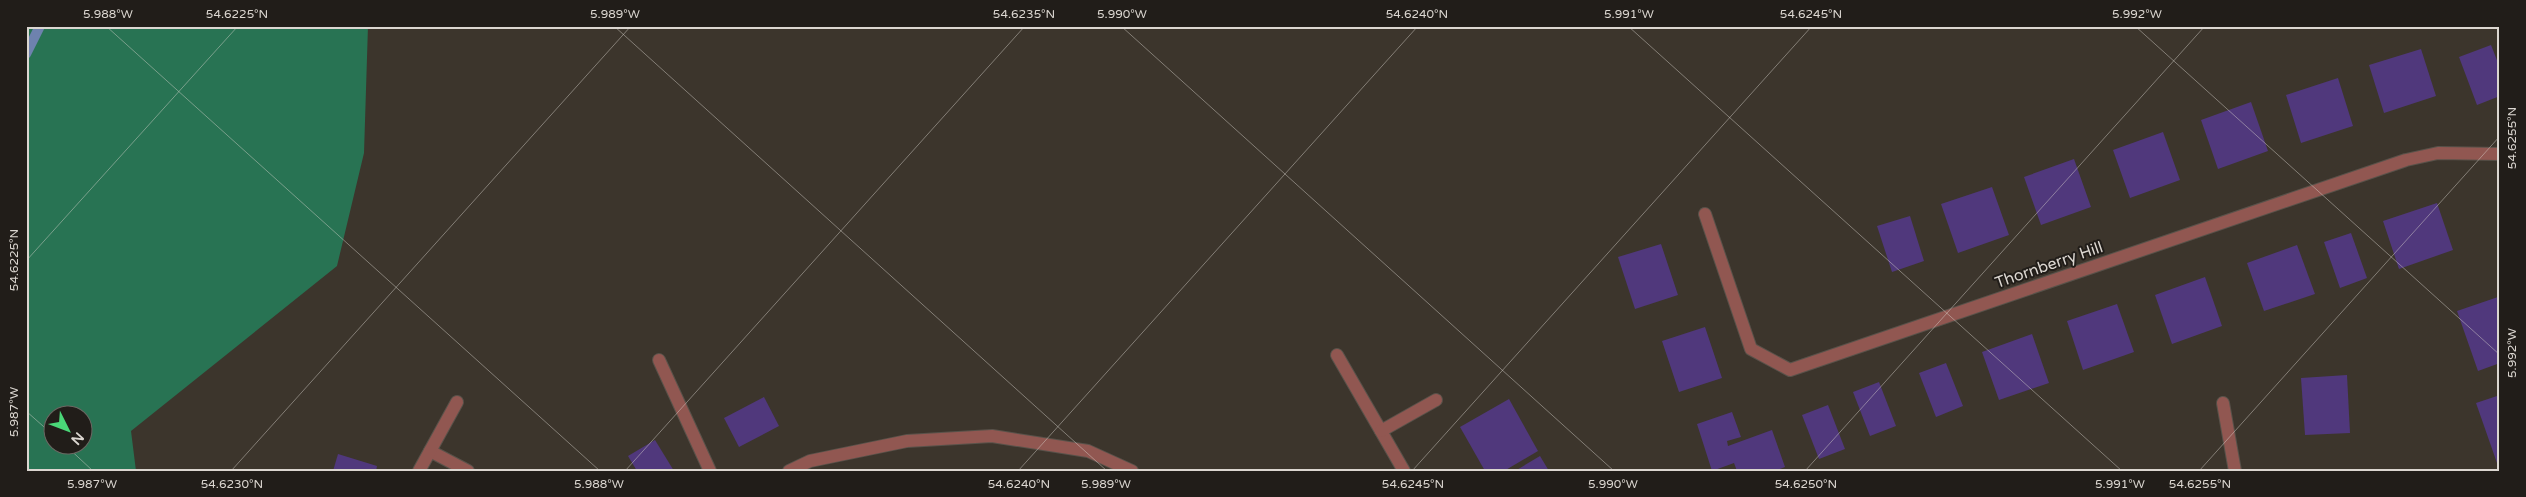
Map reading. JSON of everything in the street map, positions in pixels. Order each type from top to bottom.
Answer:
[{"type":"street","name":"Thornberry Hill","points":[[1705,214],[1751,349],[1790,370],[2406,160],[2438,153],[2500,154]]},
{"type":"street","points":[[1337,356],[1404,471]]},
{"type":"street","points":[[659,360],[710,471]]},
{"type":"street","points":[[1381,431],[1436,400]]},
{"type":"street","points":[[419,471],[457,402]]},
{"type":"street","points":[[2224,403],[2235,471]]},
{"type":"street","points":[[789,471],[810,461],[907,441],[992,436],[1088,451],[1132,471]]},
{"type":"street","points":[[430,451],[468,471]]},
{"type":"green space","points":[[26,26],[368,26],[364,153],[337,266],[131,431],[136,471],[26,471]]},
{"type":"building","points":[[2491,45],[2500,68],[2500,96],[2477,105],[2459,57]]},
{"type":"building","points":[[2421,49],[2436,96],[2384,113],[2369,65]]},
{"type":"building","points":[[2338,78],[2353,126],[2301,143],[2286,95]]},
{"type":"building","points":[[2251,102],[2268,151],[2218,169],[2201,120]]},
{"type":"building","points":[[2163,132],[2180,180],[2130,198],[2113,150]]},
{"type":"building","points":[[2074,159],[2091,207],[2041,225],[2024,177]]},
{"type":"building","points":[[1992,187],[2009,235],[1958,253],[1941,204]]},
{"type":"building","points":[[2437,203],[2453,250],[2399,269],[2383,221]]},
{"type":"building","points":[[1910,216],[1924,261],[1892,272],[1877,226]]},
{"type":"building","points":[[2351,233],[2367,278],[2340,288],[2324,242]]},
{"type":"building","points":[[1661,244],[1678,295],[1635,309],[1618,257]]},
{"type":"building","points":[[2297,245],[2315,294],[2264,311],[2247,263]]},
{"type":"building","points":[[2205,277],[2222,326],[2172,344],[2155,295]]},
{"type":"building","points":[[2498,297],[2500,303],[2500,363],[2478,371],[2457,311]]},
{"type":"building","points":[[2117,304],[2134,352],[2083,370],[2067,321]]},
{"type":"building","points":[[1705,327],[1722,378],[1679,392],[1662,341]]},
{"type":"building","points":[[2032,334],[2049,383],[1999,400],[1982,352]]},
{"type":"building","points":[[1946,363],[1963,406],[1936,417],[1919,373]]},
{"type":"building","points":[[2347,375],[2350,433],[2305,435],[2301,378]]},
{"type":"building","points":[[1879,382],[1896,426],[1870,436],[1853,392]]},
{"type":"building","points":[[2500,395],[2500,463],[2497,463],[2476,403]]},
{"type":"building","points":[[764,397],[779,426],[739,447],[724,418]]},
{"type":"building","points":[[1509,399],[1538,451],[1504,471],[1485,471],[1460,427]]},
{"type":"building","points":[[1828,405],[1845,449],[1819,459],[1802,415]]},
{"type":"building","points":[[1732,412],[1741,437],[1727,441],[1728,446],[1772,430],[1785,467],[1775,471],[1737,471],[1734,463],[1712,471],[1697,424]]},
{"type":"building","points":[[655,440],[674,471],[637,471],[628,456]]},
{"type":"building","points":[[338,454],[377,466],[376,471],[333,471]]},
{"type":"building","points":[[1540,456],[1549,471],[1515,471]]},
{"type":"waterway","points":[[26,54],[40,26]]}]
